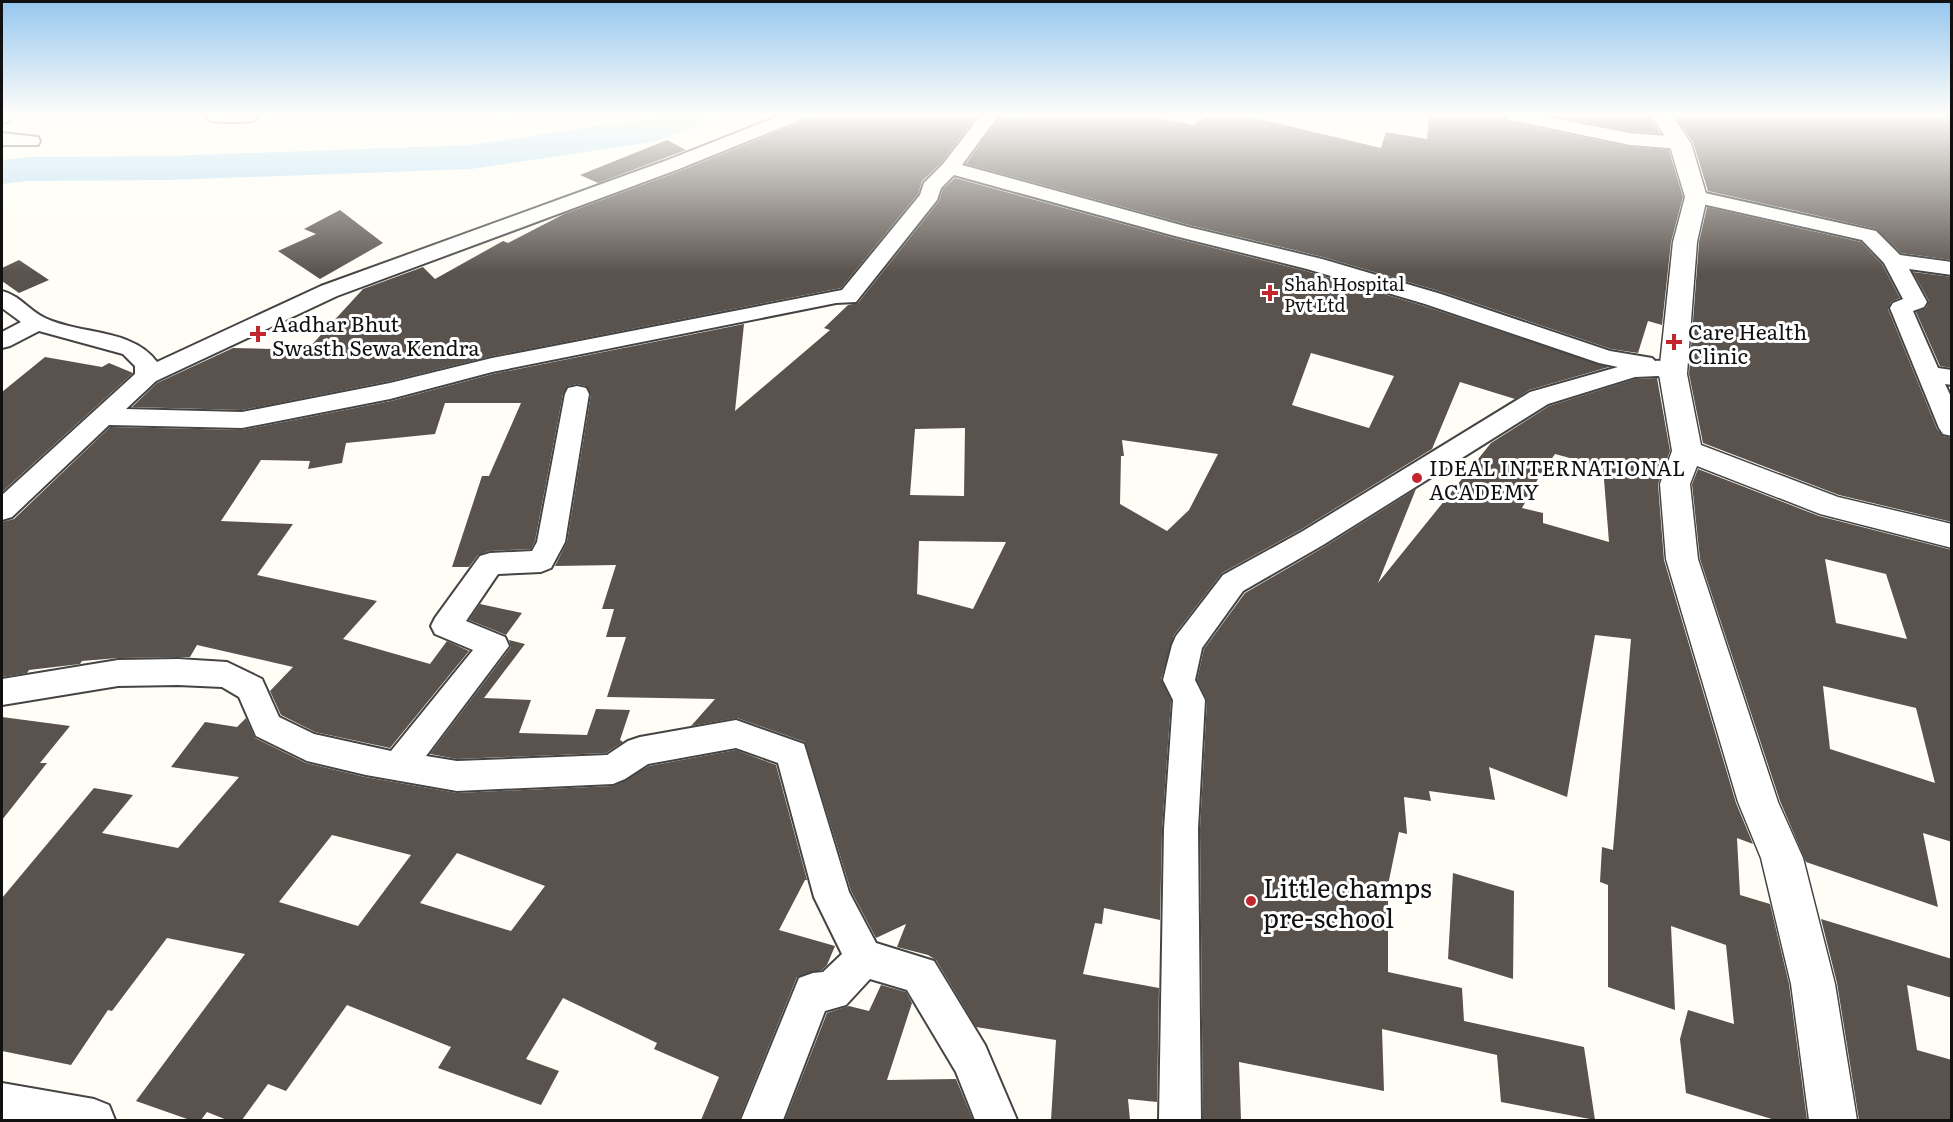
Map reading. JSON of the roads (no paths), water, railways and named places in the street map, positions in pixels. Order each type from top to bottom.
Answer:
[{"type":"street","points":[[2,510],[147,376],[329,291],[663,168]]},
{"type":"street","points":[[103,417],[242,420],[390,391],[492,365],[584,346],[836,296],[848,297],[880,258],[893,237],[930,196],[931,187],[950,168]]},
{"type":"street","points":[[951,168],[1182,232],[1314,264],[1433,299],[1607,358],[1646,363],[1667,371]]},
{"type":"street","points":[[1685,168],[1696,197],[1685,242],[1667,371],[1687,451],[1675,484],[1682,559],[1758,802],[1782,858],[1813,984],[1833,1120]]},
{"type":"street","points":[[1696,197],[1869,235],[1893,260],[1916,302],[1901,308],[1940,376],[1952,428]]},
{"type":"street","points":[[1893,260],[1952,269]]},
{"type":"street","points":[[2,298],[37,323],[131,349],[147,364],[147,376]]},
{"type":"street","points":[[2,341],[37,323]]},
{"type":"street","points":[[1180,1120],[1181,829],[1189,700],[1179,681],[1187,645],[1233,583],[1313,538],[1539,398],[1633,370],[1667,371]]},
{"type":"street","points":[[399,766],[494,646],[446,626],[490,564],[541,561],[551,542],[577,394]]},
{"type":"street","points":[[1687,451],[1831,506],[1952,536]]},
{"type":"street","points":[[2,692],[118,673],[178,672],[227,675],[251,688],[267,726],[308,747],[457,776],[613,769],[640,752],[736,734],[792,754],[832,897],[864,958],[920,975],[971,1059],[996,1120]]},
{"type":"street","points":[[762,1120],[813,992],[832,991],[864,958]]},
{"type":"street","points":[[2,1104],[94,1120]]},
{"type":"waterway","points":[[2,172],[27,169],[117,168]]},
{"type":"place","name":"Shah Hospital Pvt Ltd","points":[[1270,293]]},
{"type":"place","name":"Aadhar Bhut Swasth Sewa Kendra","points":[[258,334]]},
{"type":"place","name":"Care Health Clinic","points":[[1674,342]]},
{"type":"place","name":"IDEAL INTERNATIONAL ACADEMY","points":[[1417,478]]},
{"type":"place","name":"Little champs pre-school","points":[[1251,901]]}]
